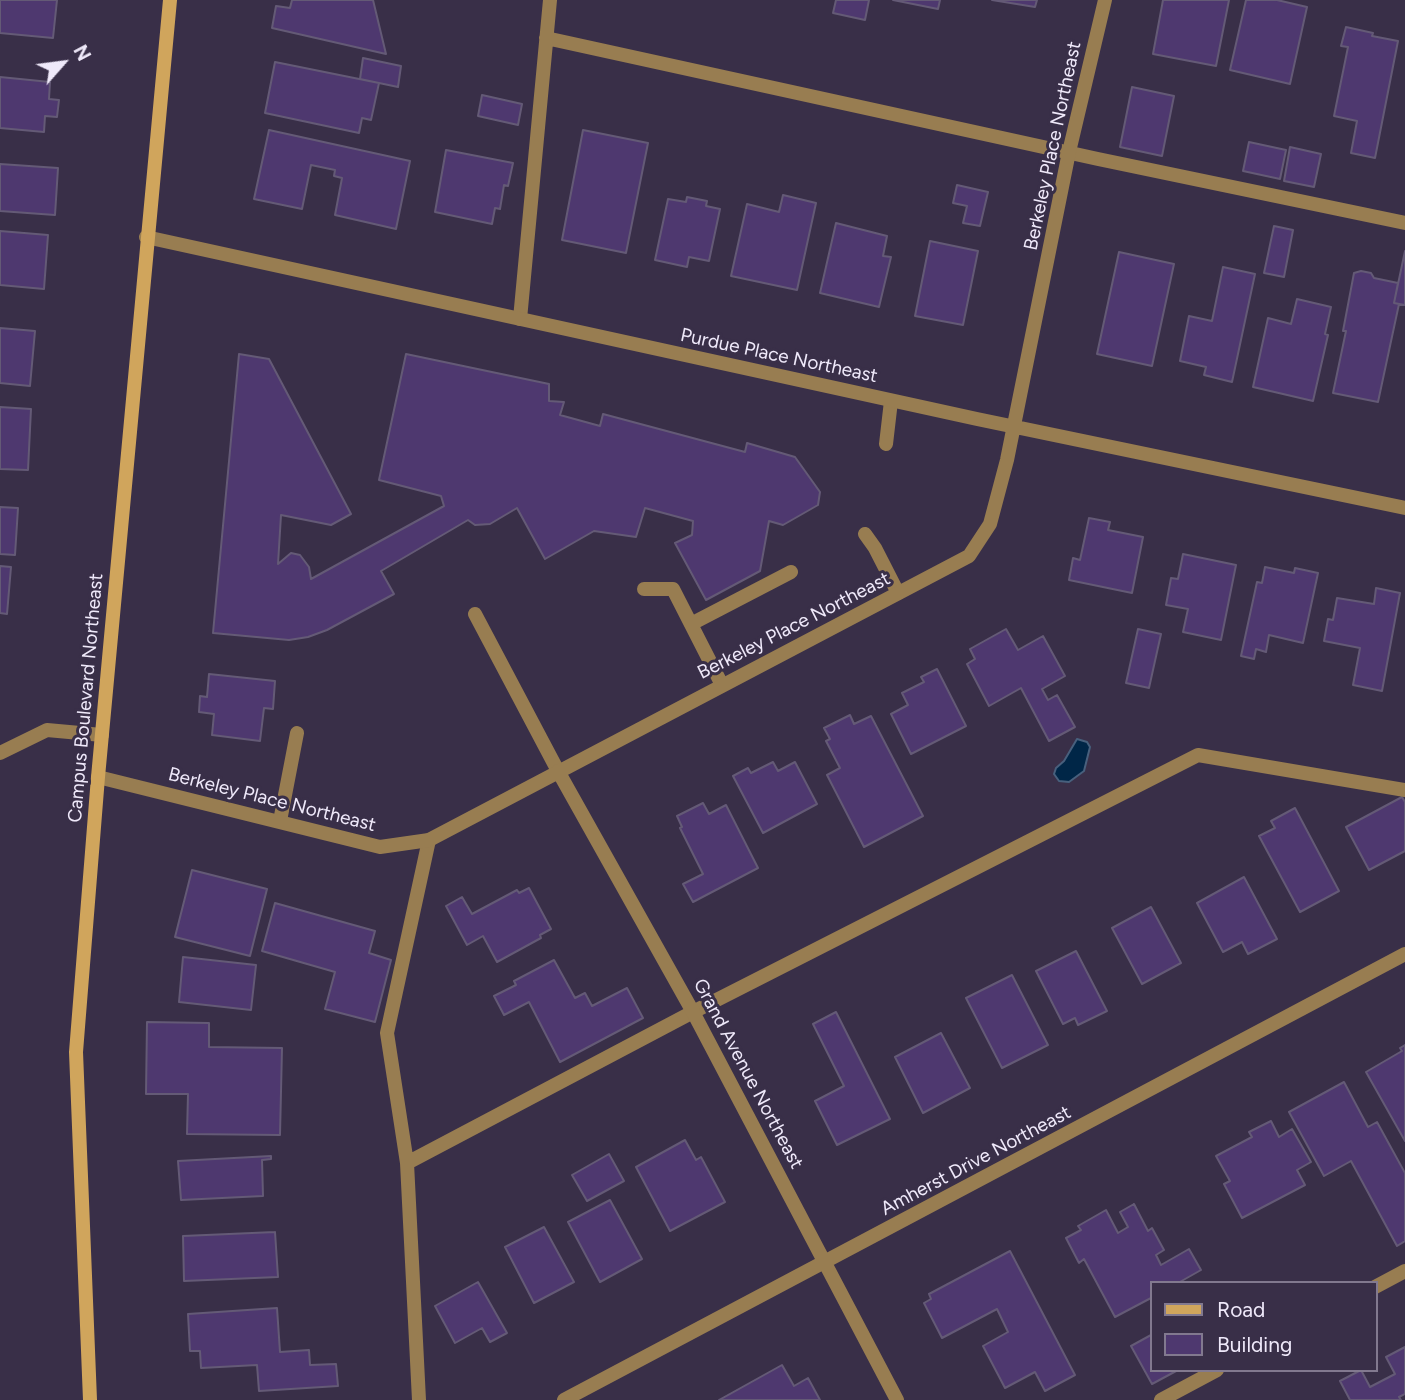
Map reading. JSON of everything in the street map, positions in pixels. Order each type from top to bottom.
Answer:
[{"type":"street","name":"Campus Boulevard Northeast","points":[[90,1400],[76,1052],[146,236],[170,0]]},
{"type":"street","points":[[520,319],[550,0]]},
{"type":"street","name":"Berkeley Place Northeast","points":[[98,777],[380,847],[429,840],[969,556],[990,524],[1015,427],[1069,152],[1105,0]]},
{"type":"street","points":[[546,38],[1405,223]]},
{"type":"street","name":"Purdue Place Northeast","points":[[146,236],[891,401],[1405,508]]},
{"type":"street","points":[[886,444],[891,401]]},
{"type":"street","points":[[864,534],[875,548],[898,593]]},
{"type":"street","points":[[691,624],[791,572]]},
{"type":"street","points":[[644,589],[673,589],[722,685]]},
{"type":"street","name":"Grand Avenue Northeast","points":[[475,614],[558,771],[693,1012],[897,1400]]},
{"type":"street","points":[[0,753],[47,730],[102,735]]},
{"type":"street","points":[[280,821],[297,733]]},
{"type":"street","points":[[407,1163],[693,1012],[1198,755],[1405,790]]},
{"type":"street","points":[[419,1400],[407,1163],[387,1033],[429,840]]},
{"type":"street","name":"Amherst Drive Northeast","points":[[564,1400],[1405,954]]},
{"type":"street","points":[[1377,1286],[1405,1271]]},
{"type":"street","points":[[1161,1400],[1213,1372]]},
{"type":"water","points":[[1077,739],[1087,742],[1090,747],[1084,771],[1069,782],[1059,781],[1054,774],[1056,768],[1064,761]]},
{"type":"building","points":[[0,0],[57,0],[53,38],[0,33]]},
{"type":"building","points":[[292,0],[373,0],[386,54],[272,28],[276,6],[290,8]]},
{"type":"building","points":[[836,0],[869,0],[865,20],[833,13]]},
{"type":"building","points":[[893,0],[940,0],[938,9]]},
{"type":"building","points":[[992,0],[1037,0],[1035,7]]},
{"type":"building","points":[[1163,0],[1229,0],[1216,66],[1153,54]]},
{"type":"building","points":[[1246,0],[1277,0],[1307,7],[1290,84],[1230,70]]},
{"type":"building","points":[[1346,27],[1398,41],[1375,158],[1351,153],[1357,121],[1334,116],[1348,47],[1341,46]]},
{"type":"building","points":[[363,58],[401,66],[398,87],[360,79]]},
{"type":"building","points":[[275,62],[379,83],[371,120],[362,118],[359,133],[265,113]]},
{"type":"building","points":[[0,77],[50,82],[49,99],[59,100],[57,117],[45,116],[44,132],[0,128]]},
{"type":"building","points":[[1132,87],[1174,96],[1162,156],[1120,147]]},
{"type":"building","points":[[482,95],[522,104],[518,125],[478,116]]},
{"type":"building","points":[[269,130],[410,161],[396,229],[335,215],[342,178],[334,176],[335,170],[311,165],[302,209],[254,199]]},
{"type":"building","points":[[583,130],[648,143],[626,253],[562,240]]},
{"type":"building","points":[[1249,142],[1286,150],[1280,179],[1243,171]]},
{"type":"building","points":[[1290,147],[1321,154],[1314,187],[1284,181]]},
{"type":"building","points":[[446,150],[513,163],[508,186],[504,185],[500,209],[495,208],[492,224],[435,212]]},
{"type":"building","points":[[0,164],[58,168],[55,215],[0,211]]},
{"type":"building","points":[[957,185],[988,192],[980,226],[963,223],[967,206],[953,203]]},
{"type":"building","points":[[783,195],[816,203],[797,290],[731,276],[747,204],[779,212]]},
{"type":"building","points":[[687,197],[707,201],[706,206],[720,209],[709,261],[689,257],[687,267],[655,260],[668,199],[686,202]]},
{"type":"building","points":[[836,223],[887,236],[883,256],[891,257],[879,307],[820,293]]},
{"type":"building","points":[[1274,226],[1293,230],[1284,277],[1264,273]]},
{"type":"building","points":[[0,231],[48,235],[44,289],[0,285]]},
{"type":"building","points":[[930,241],[978,251],[963,325],[915,316]]},
{"type":"building","points":[[1405,251],[1405,305],[1394,303]]},
{"type":"building","points":[[1119,252],[1174,264],[1152,366],[1097,354]]},
{"type":"building","points":[[1223,267],[1255,274],[1232,382],[1204,375],[1206,367],[1180,361],[1189,316],[1212,321]]},
{"type":"building","points":[[1354,273],[1371,273],[1374,278],[1398,283],[1394,303],[1399,304],[1378,402],[1333,393],[1346,331],[1343,331]]},
{"type":"building","points":[[1297,299],[1331,307],[1325,334],[1328,335],[1313,401],[1253,387],[1268,318],[1291,324]]},
{"type":"building","points":[[0,328],[35,331],[30,386],[0,383]]},
{"type":"building","points":[[239,354],[269,359],[351,514],[331,525],[281,515],[278,564],[291,553],[300,555],[309,567],[311,579],[444,506],[441,496],[379,480],[406,354],[549,384],[549,401],[564,402],[560,415],[600,426],[603,414],[745,452],[747,443],[795,457],[820,492],[818,505],[783,525],[769,521],[760,571],[706,600],[675,543],[692,535],[693,521],[645,508],[636,537],[594,531],[545,559],[517,508],[490,524],[475,525],[468,520],[381,571],[394,594],[327,630],[289,640],[213,633]]},
{"type":"building","points":[[0,407],[31,409],[28,470],[0,469]]},
{"type":"building","points":[[0,507],[18,508],[15,555],[0,554]]},
{"type":"building","points":[[1089,518],[1110,522],[1108,530],[1143,537],[1132,593],[1069,580],[1073,558],[1080,560]]},
{"type":"building","points":[[1183,554],[1236,565],[1221,640],[1183,632],[1188,609],[1166,605],[1171,578],[1178,579]]},
{"type":"building","points":[[0,566],[11,567],[7,614],[0,613]]},
{"type":"building","points":[[1265,567],[1294,573],[1295,568],[1318,573],[1303,643],[1269,635],[1266,652],[1256,649],[1254,659],[1241,656],[1257,582],[1262,583]]},
{"type":"building","points":[[1376,588],[1400,593],[1382,691],[1353,685],[1360,648],[1324,641],[1328,619],[1333,620],[1337,598],[1374,604]]},
{"type":"building","points":[[1006,629],[1018,650],[1043,636],[1065,676],[1042,689],[1048,700],[1057,695],[1075,727],[1049,741],[1021,688],[989,706],[967,664],[975,659],[970,649]]},
{"type":"building","points":[[1138,629],[1161,634],[1149,688],[1126,683]]},
{"type":"building","points":[[937,669],[966,726],[911,754],[891,714],[908,705],[902,693],[924,682],[921,677]]},
{"type":"building","points":[[209,674],[275,681],[273,709],[264,708],[260,741],[212,735],[214,714],[199,712],[200,696],[207,697]]},
{"type":"building","points":[[850,715],[854,724],[871,716],[923,816],[864,847],[827,775],[840,768],[826,741],[830,739],[824,728]]},
{"type":"building","points":[[773,762],[778,771],[795,762],[817,804],[763,833],[733,776],[748,768],[751,773]]},
{"type":"building","points":[[1402,797],[1405,802],[1405,851],[1369,870],[1346,827]]},
{"type":"building","points":[[703,803],[709,814],[726,805],[758,868],[693,902],[683,884],[703,874],[680,828],[682,827],[677,816]]},
{"type":"building","points":[[1295,808],[1339,891],[1300,912],[1259,836],[1275,828],[1271,821]]},
{"type":"building","points":[[192,870],[267,889],[250,956],[175,937]]},
{"type":"building","points":[[1244,877],[1277,939],[1248,954],[1242,942],[1223,952],[1197,903]]},
{"type":"building","points":[[529,888],[551,929],[540,935],[541,938],[497,962],[483,936],[467,945],[446,906],[462,897],[472,914],[517,890],[519,893]]},
{"type":"building","points":[[275,903],[375,931],[369,953],[391,960],[375,1022],[325,1009],[335,972],[262,951]]},
{"type":"building","points":[[1151,907],[1181,963],[1142,984],[1112,928]]},
{"type":"building","points":[[1076,951],[1107,1011],[1078,1025],[1075,1018],[1063,1024],[1036,971]]},
{"type":"building","points":[[183,957],[256,965],[251,1010],[179,1002]]},
{"type":"building","points":[[554,960],[575,998],[585,993],[592,1006],[627,988],[643,1018],[560,1062],[529,1002],[504,1015],[494,996],[516,985],[514,981]]},
{"type":"building","points":[[1012,975],[1048,1045],[1002,1068],[966,998]]},
{"type":"building","points":[[836,1012],[890,1119],[837,1145],[815,1101],[844,1086],[813,1024]]},
{"type":"building","points":[[147,1022],[209,1023],[209,1047],[282,1048],[280,1135],[187,1134],[188,1094],[146,1094]]},
{"type":"building","points":[[941,1033],[970,1088],[923,1113],[895,1057]]},
{"type":"building","points":[[1405,1045],[1405,1141],[1366,1072],[1402,1051],[1400,1048]]},
{"type":"building","points":[[1344,1082],[1368,1127],[1377,1122],[1405,1173],[1405,1241],[1397,1246],[1351,1161],[1324,1176],[1289,1112]]},
{"type":"building","points":[[1271,1121],[1279,1137],[1292,1129],[1311,1162],[1297,1170],[1305,1185],[1242,1218],[1224,1184],[1230,1181],[1216,1156],[1252,1137],[1249,1132]]},
{"type":"building","points":[[685,1140],[696,1160],[701,1157],[725,1202],[670,1231],[636,1167]]},
{"type":"building","points":[[609,1154],[624,1181],[587,1201],[572,1175]]},
{"type":"building","points":[[271,1156],[271,1159],[262,1160],[263,1196],[181,1200],[178,1161]]},
{"type":"building","points":[[610,1200],[642,1259],[600,1282],[568,1222]]},
{"type":"building","points":[[1134,1204],[1148,1231],[1152,1228],[1164,1250],[1156,1255],[1161,1265],[1189,1249],[1201,1270],[1182,1281],[1150,1281],[1150,1299],[1115,1317],[1084,1259],[1079,1263],[1066,1238],[1081,1230],[1078,1226],[1106,1210],[1118,1233],[1128,1227],[1120,1212]]},
{"type":"building","points":[[544,1227],[574,1282],[534,1303],[505,1247]]},
{"type":"building","points":[[275,1232],[278,1277],[184,1281],[183,1236]]},
{"type":"building","points":[[1010,1251],[1075,1375],[1045,1391],[1035,1372],[1005,1388],[983,1346],[1008,1332],[997,1309],[942,1338],[924,1303],[931,1299],[929,1294]]},
{"type":"building","points":[[478,1282],[507,1333],[490,1342],[482,1328],[455,1343],[435,1306]]},
{"type":"building","points":[[277,1308],[280,1352],[309,1350],[310,1365],[336,1364],[338,1386],[259,1391],[257,1365],[201,1368],[200,1351],[190,1351],[188,1314]]},
{"type":"building","points":[[1150,1336],[1150,1372],[1174,1372],[1152,1384],[1131,1346]]},
{"type":"building","points":[[1405,1347],[1405,1394],[1399,1397],[1401,1400],[1350,1400],[1340,1381],[1362,1372],[1370,1387],[1395,1374],[1386,1357]]},
{"type":"building","points":[[782,1365],[794,1386],[808,1378],[820,1400],[719,1400]]}]
